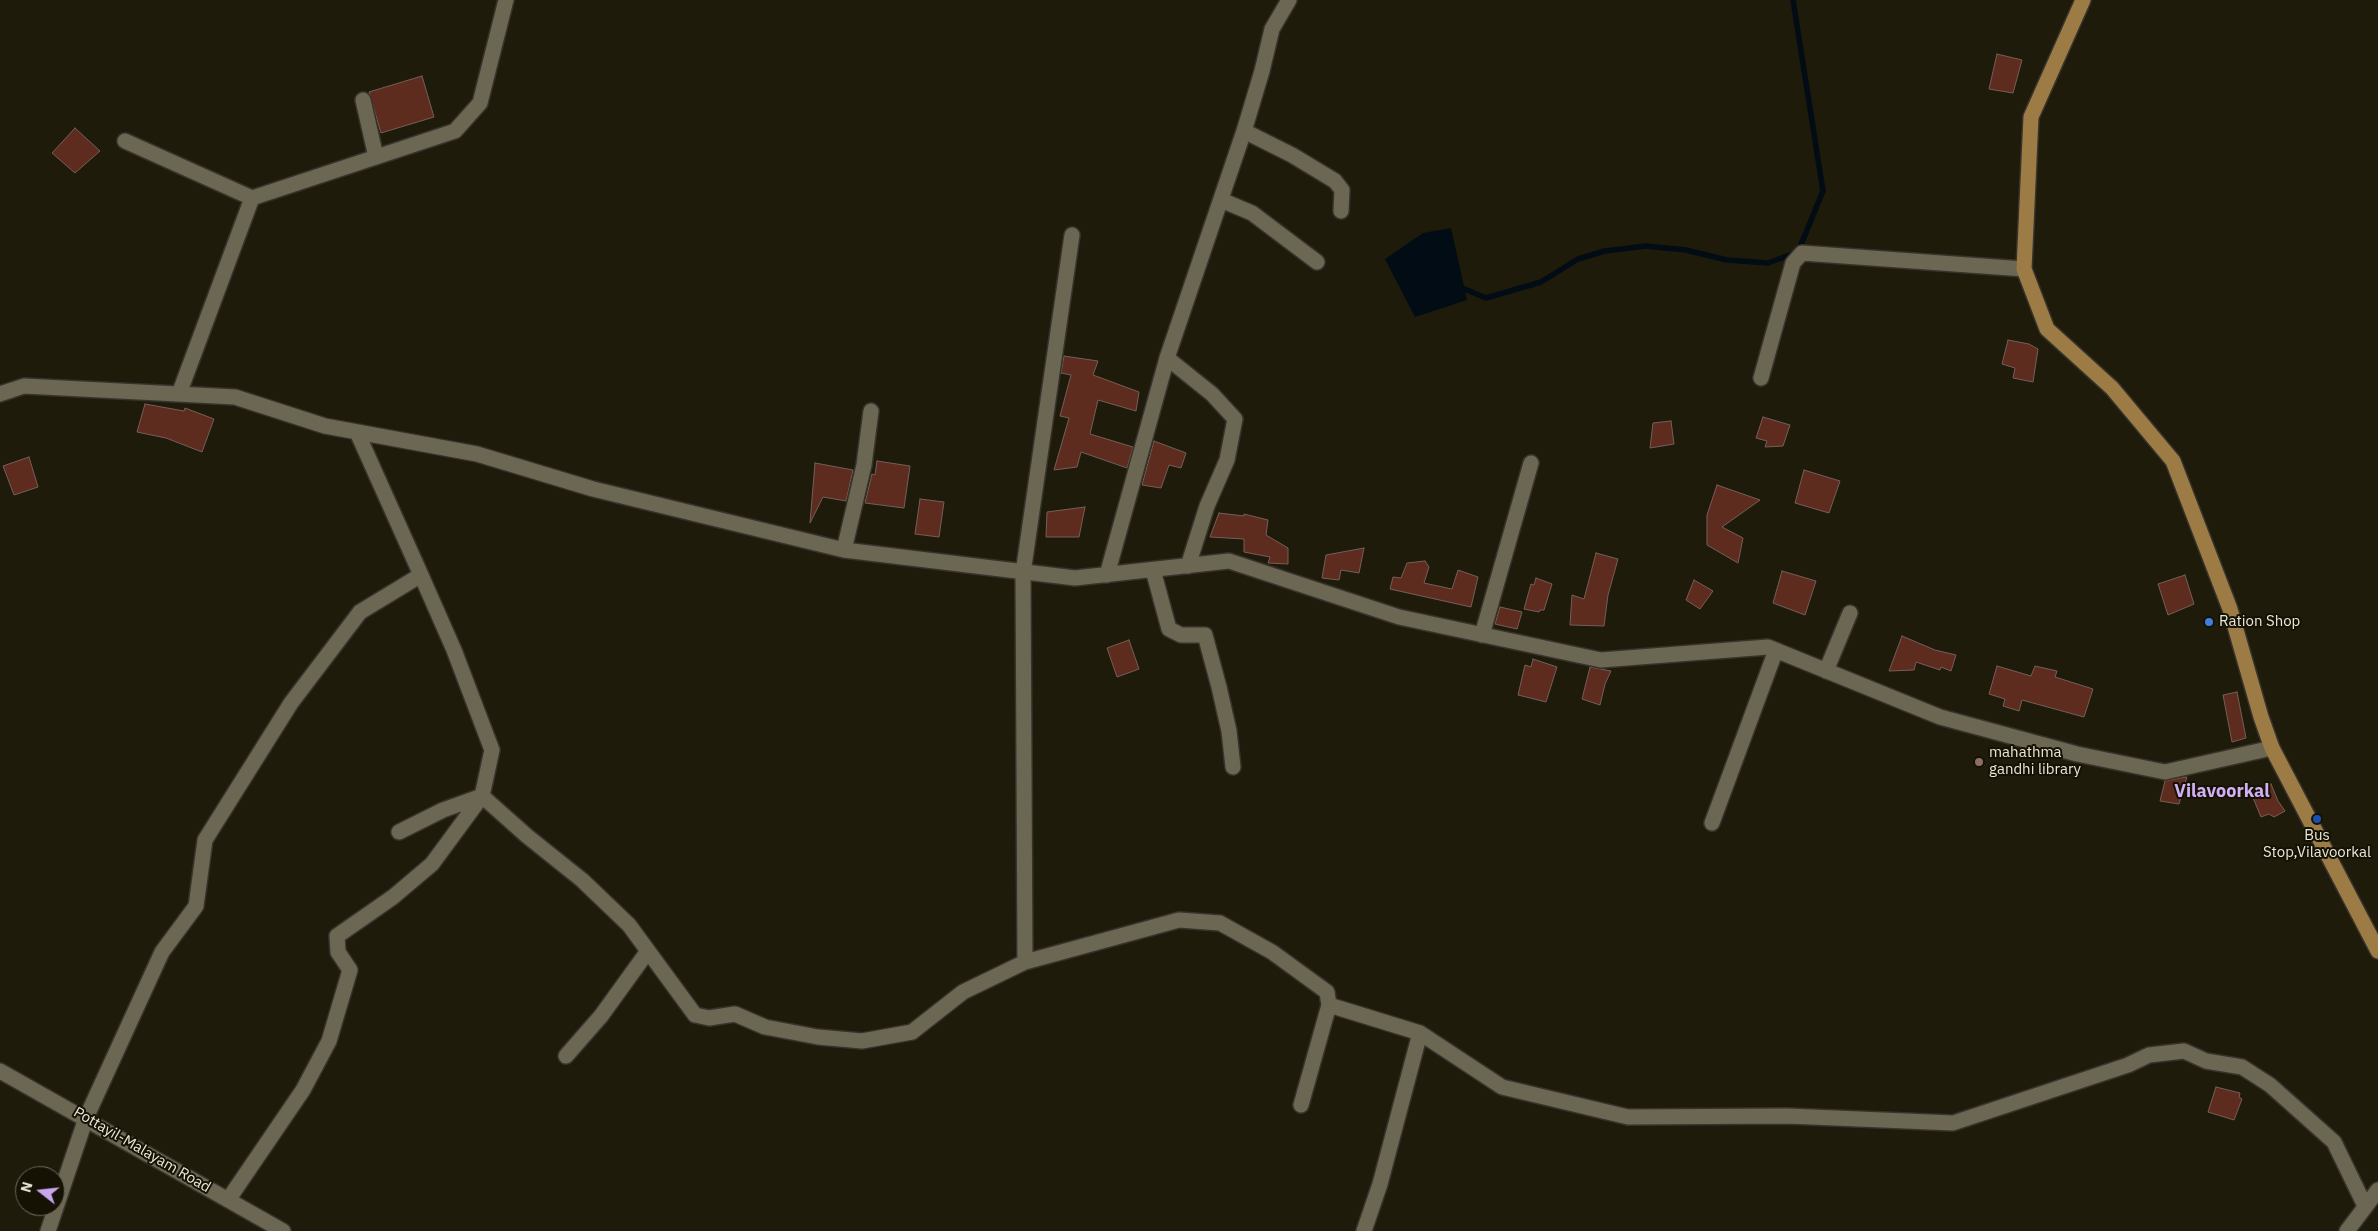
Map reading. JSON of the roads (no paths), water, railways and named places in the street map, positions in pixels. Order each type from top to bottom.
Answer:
[{"type":"main road","points":[[2083,0],[2031,117],[2024,269],[2047,329],[2112,388],[2173,461],[2230,609],[2261,717],[2272,748],[2374,931],[2378,951]]},
{"type":"street","points":[[125,141],[252,198],[455,131],[480,103],[506,0]]},
{"type":"street","points":[[1107,575],[1167,358],[1244,130],[1262,71],[1272,29],[1289,0]]},
{"type":"street","points":[[363,100],[376,158]]},
{"type":"street","points":[[1244,130],[1334,181],[1342,190],[1341,211]]},
{"type":"street","points":[[180,394],[252,198]]},
{"type":"street","points":[[1221,200],[1252,213],[1317,262]]},
{"type":"street","points":[[1025,962],[1023,573],[1042,427],[1072,235]]},
{"type":"street","points":[[1761,378],[1793,264],[1802,253],[2024,269]]},
{"type":"street","points":[[1167,358],[1212,394],[1235,419],[1227,460],[1207,506],[1188,566]]},
{"type":"street","points":[[0,394],[24,386],[235,397],[324,426],[477,454],[593,489],[844,550],[1075,578],[1229,561],[1400,617],[1600,660],[1768,647],[1940,717],[2077,754],[2165,772],[2272,748]]},
{"type":"street","points":[[844,550],[864,465],[871,411]]},
{"type":"street","points":[[228,1200],[303,1090],[329,1041],[350,970],[338,952],[337,936],[393,897],[432,864],[482,796],[492,750],[454,650],[357,432]]},
{"type":"street","points":[[1482,635],[1531,463]]},
{"type":"street","points":[[1153,570],[1169,629],[1181,635],[1205,635],[1221,696],[1233,767]]},
{"type":"street","points":[[48,1231],[86,1118],[162,952],[196,906],[205,840],[292,703],[360,612],[421,575]]},
{"type":"street","points":[[1826,671],[1850,613]]},
{"type":"street","points":[[1712,823],[1776,650]]},
{"type":"street","points":[[399,832],[444,810],[482,796]]},
{"type":"street","points":[[482,796],[527,836],[582,880],[629,925],[695,1014],[709,1018],[735,1014],[773,1028],[818,1037],[862,1041],[912,1032],[963,992],[1025,962],[1179,920],[1220,923],[1272,952],[1327,992],[1329,1005],[1301,1104]]},
{"type":"street","points":[[566,1056],[601,1016],[648,951]]},
{"type":"street","points":[[1329,1005],[1420,1033],[1502,1087],[1628,1117],[1788,1116],[1953,1123],[2128,1064],[2149,1055],[2184,1051],[2206,1061],[2242,1067],[2270,1085],[2334,1142],[2365,1206]]},
{"type":"street","points":[[1364,1231],[1380,1184],[1420,1033]]},
{"type":"street","name":"Pottayil-Malayam Road","points":[[0,1071],[283,1231]]},
{"type":"street","points":[[2347,1231],[2378,1190]]},
{"type":"waterway","points":[[1460,287],[1486,298],[1541,282],[1578,259],[1605,251],[1646,246],[1686,250],[1727,260],[1768,263],[1798,252],[1823,191],[1793,0]]},
{"type":"place","name":"Ration Shop","points":[[2209,622]]},
{"type":"place","name":"mahathma gandhi library","points":[[1979,762]]},
{"type":"place","name":"Bus Stop,Vilavoorkal","points":[[2317,819]]},
{"type":"district","name":"Vilavoorkal","points":[[2222,792]]}]
